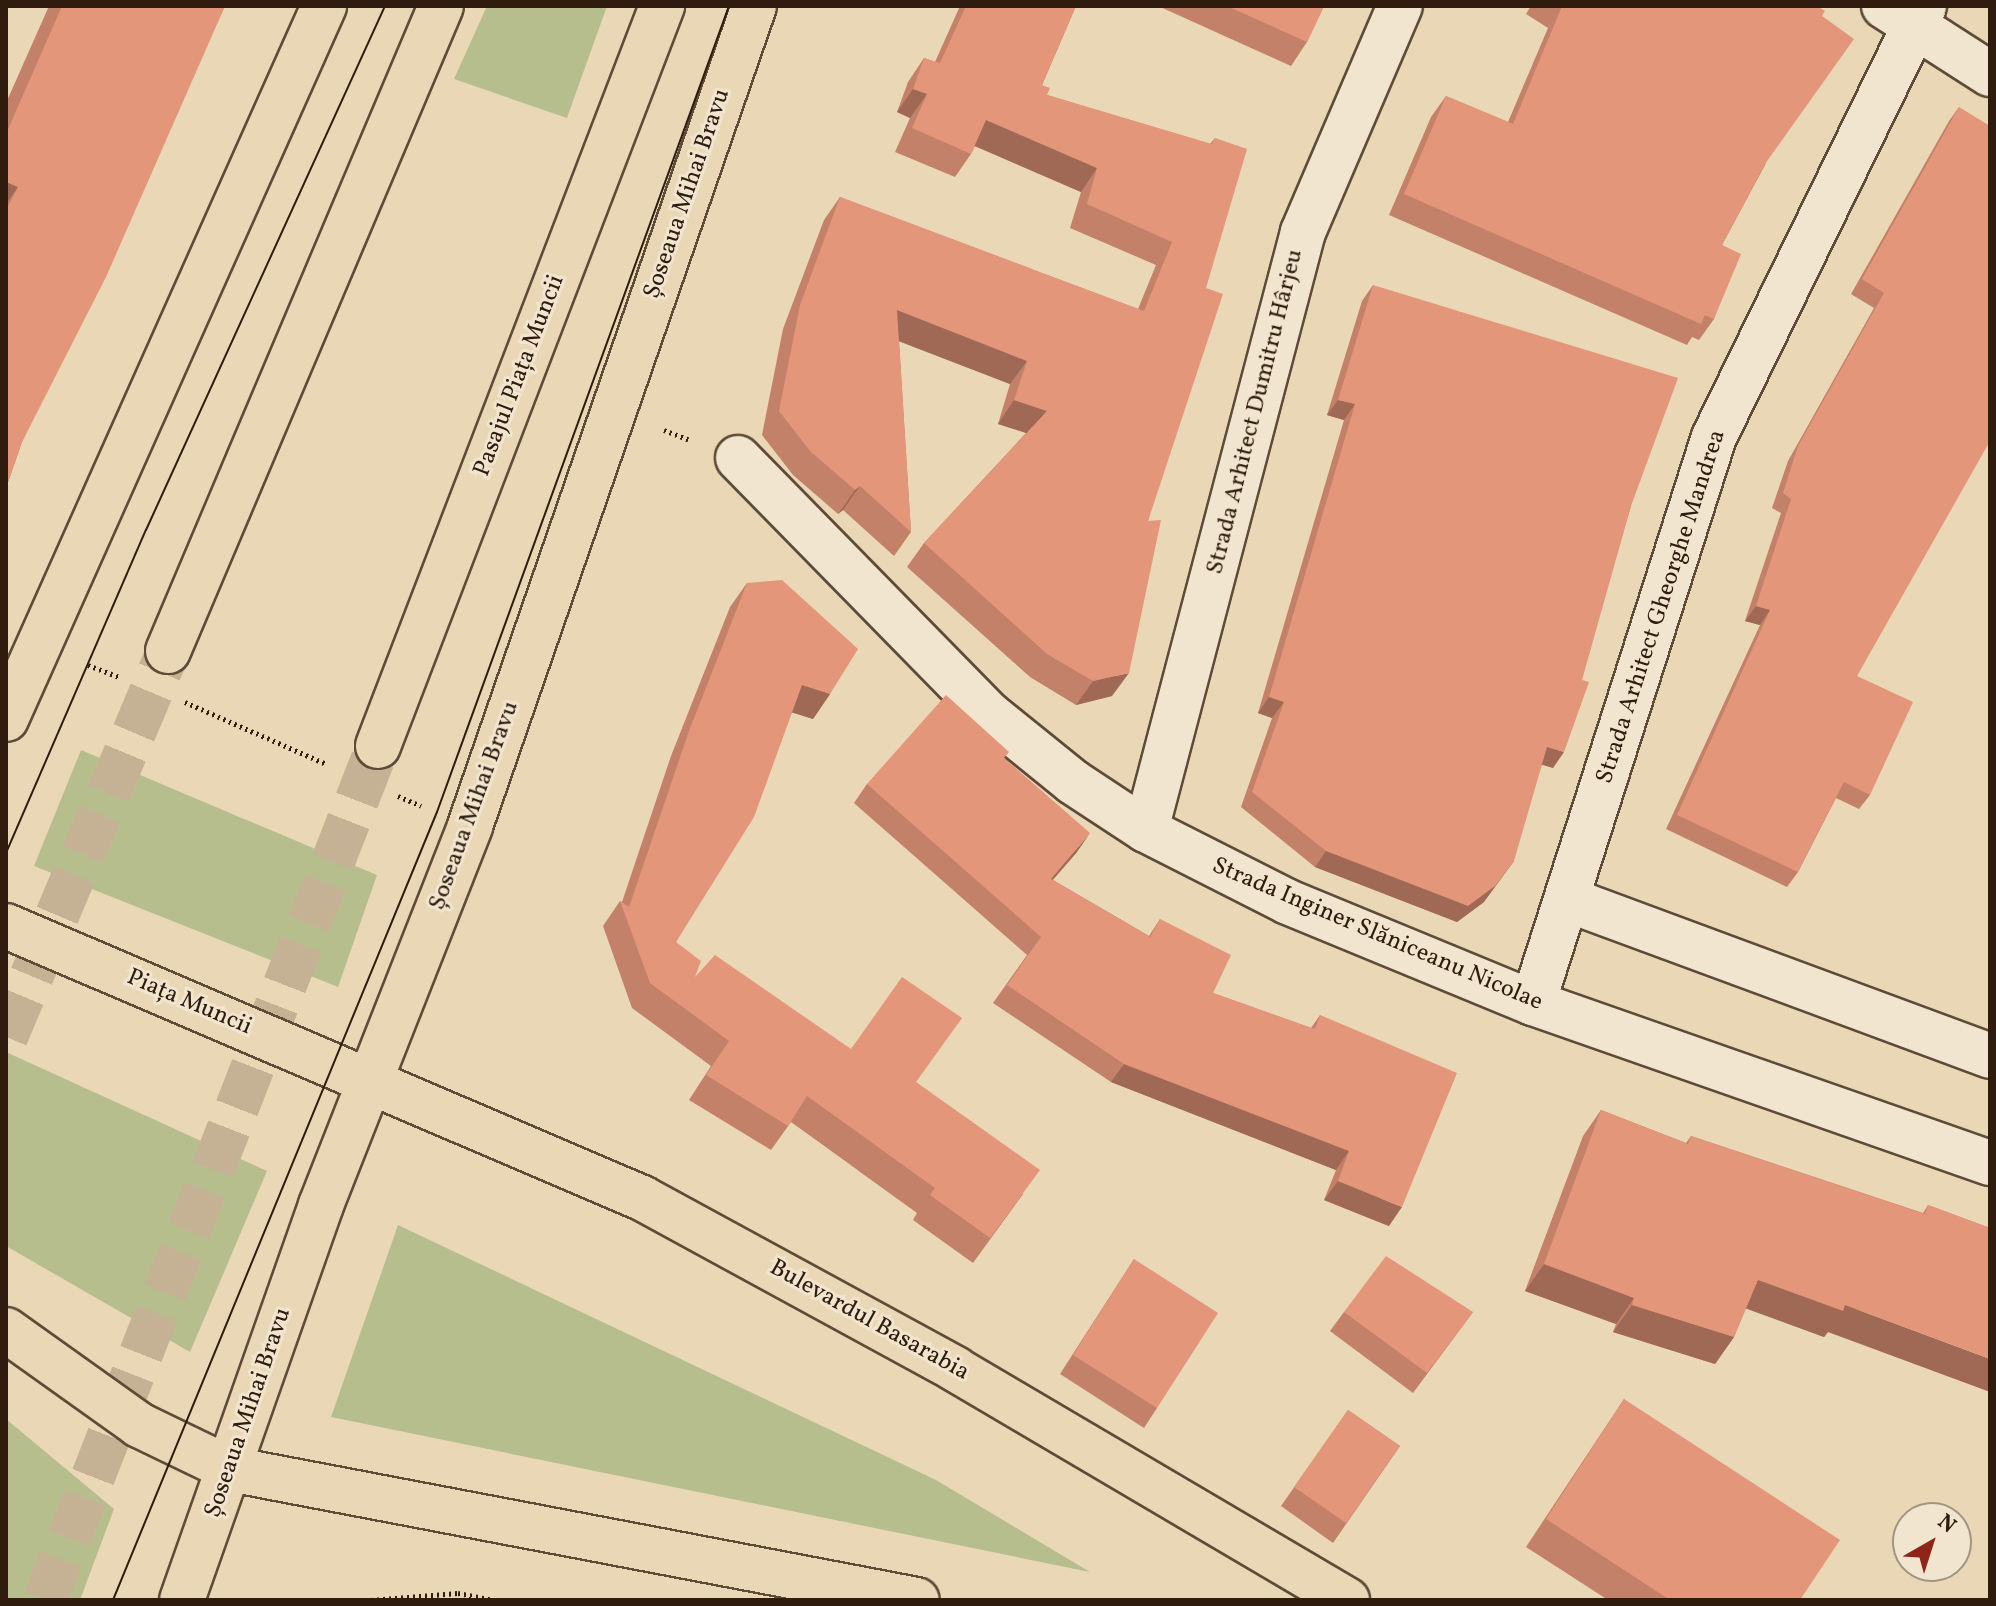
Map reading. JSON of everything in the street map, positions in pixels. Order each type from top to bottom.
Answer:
[{"type":"main road","points":[[6,719],[21,643],[55,601],[324,6]]},
{"type":"main road","points":[[168,651],[441,6]]},
{"type":"main road","name":"Pasajul Piața Muncii","points":[[378,746],[662,6]]},
{"type":"main road","name":"Șoseaua Mihai Bravu","points":[[182,1600],[321,1205],[470,826],[611,410],[754,6]]},
{"type":"main road","name":"Piața Muncii","points":[[6,926],[371,1080]]},
{"type":"main road","name":"Bulevardul Basarabia","points":[[371,1080],[656,1205],[969,1377],[1347,1600]]},
{"type":"main road","points":[[6,1330],[139,1425],[230,1469],[917,1600]]},
{"type":"street","name":"Strada Arhitect Dumitru Hârjeu","points":[[1146,830],[1303,232],[1400,6]]},
{"type":"street","points":[[1907,12],[1990,74]]},
{"type":"street","name":"Strada Arhitect Gheorghe Mandrea","points":[[1533,1003],[1569,900],[1714,437],[1907,12]]},
{"type":"street","name":"Strada Inginer Slăniceanu Nicolae","points":[[738,458],[989,714],[1073,782],[1146,830],[1288,902],[1533,1003],[1990,1163]]},
{"type":"street","points":[[1569,900],[1990,1056]]},
{"type":"path","points":[[611,410],[738,458]]},
{"type":"path","points":[[21,643],[130,681]]},
{"type":"path","points":[[172,697],[331,767]]},
{"type":"path","points":[[384,790],[470,826]]},
{"type":"path","points":[[371,1600],[458,1593],[493,1600]]},
{"type":"green space","points":[[487,6],[607,6],[567,118],[454,79]]},
{"type":"green space","points":[[81,750],[377,875],[338,987],[34,866]]},
{"type":"green space","points":[[6,1052],[267,1171],[190,1352],[6,1246]]},
{"type":"green space","points":[[398,1225],[936,1480],[1090,1572],[331,1417]]},
{"type":"green space","points":[[6,1419],[114,1509],[80,1600],[6,1600]]},
{"type":"building","points":[[62,6],[225,6],[106,277],[22,442],[6,488],[6,210],[18,187],[6,182],[6,134]]},
{"type":"building","points":[[966,6],[1076,6],[1042,85],[1050,88],[1047,95],[1212,144],[1215,138],[1247,149],[1206,288],[1223,294],[1148,521],[1161,520],[1129,673],[1093,681],[1047,654],[924,543],[1047,411],[1014,400],[1027,361],[897,310],[911,532],[860,486],[855,490],[810,451],[779,411],[800,305],[840,197],[1144,311],[1172,242],[1087,204],[1097,168],[986,120],[971,154],[912,128],[927,94],[913,89],[924,58],[940,63]]},
{"type":"building","points":[[1227,6],[1324,6],[1307,42]]},
{"type":"building","points":[[1562,6],[1817,6],[1825,11],[1822,16],[1854,39],[1765,164],[1722,245],[1741,254],[1714,319],[1705,315],[1701,324],[1404,194],[1446,96],[1513,124]]},
{"type":"building","points":[[1959,107],[1990,126],[1990,441],[1857,676],[1913,702],[1870,795],[1844,782],[1798,872],[1677,815],[1770,610],[1756,606],[1791,499],[1783,493],[1798,446],[1884,293],[1862,279]]},
{"type":"building","points":[[1373,285],[1678,378],[1631,506],[1582,680],[1589,682],[1564,752],[1547,747],[1514,861],[1495,886],[1468,906],[1326,851],[1252,792],[1284,702],[1269,697],[1355,404],[1338,400]]},
{"type":"building","points":[[782,580],[858,649],[830,694],[802,685],[754,817],[676,942],[701,961],[695,977],[715,955],[851,1049],[902,977],[962,1018],[916,1082],[1040,1170],[990,1238],[930,1195],[935,1188],[807,1096],[788,1126],[706,1075],[729,1041],[650,983],[620,901],[629,907],[689,731],[747,583]]},
{"type":"building","points":[[946,695],[1009,752],[1004,758],[1090,833],[1051,879],[1150,937],[1160,919],[1231,955],[1213,993],[1315,1029],[1320,1015],[1457,1073],[1402,1207],[1338,1181],[1349,1151],[1124,1064],[1007,985],[1041,937],[867,784]]},
{"type":"building","points":[[1601,1110],[1688,1144],[1691,1136],[1925,1214],[1928,1205],[1990,1228],[1990,1359],[1845,1305],[1843,1311],[1758,1280],[1734,1337],[1632,1305],[1634,1298],[1544,1264]]},
{"type":"building","points":[[1386,1256],[1473,1312],[1427,1373],[1344,1312]]},
{"type":"building","points":[[1134,1259],[1218,1313],[1157,1408],[1073,1355]]},
{"type":"building","points":[[1624,1399],[1840,1540],[1800,1600],[1670,1600],[1546,1519]]},
{"type":"building","points":[[1348,1410],[1400,1446],[1346,1523],[1294,1487]]},
{"type":"tunnel","points":[[6,1037],[168,651]]},
{"type":"tunnel","points":[[45,1600],[378,746]]},
{"type":"tram line","points":[[6,853],[146,530],[385,6]]},
{"type":"tram line","points":[[113,1600],[437,812],[729,6]]}]
